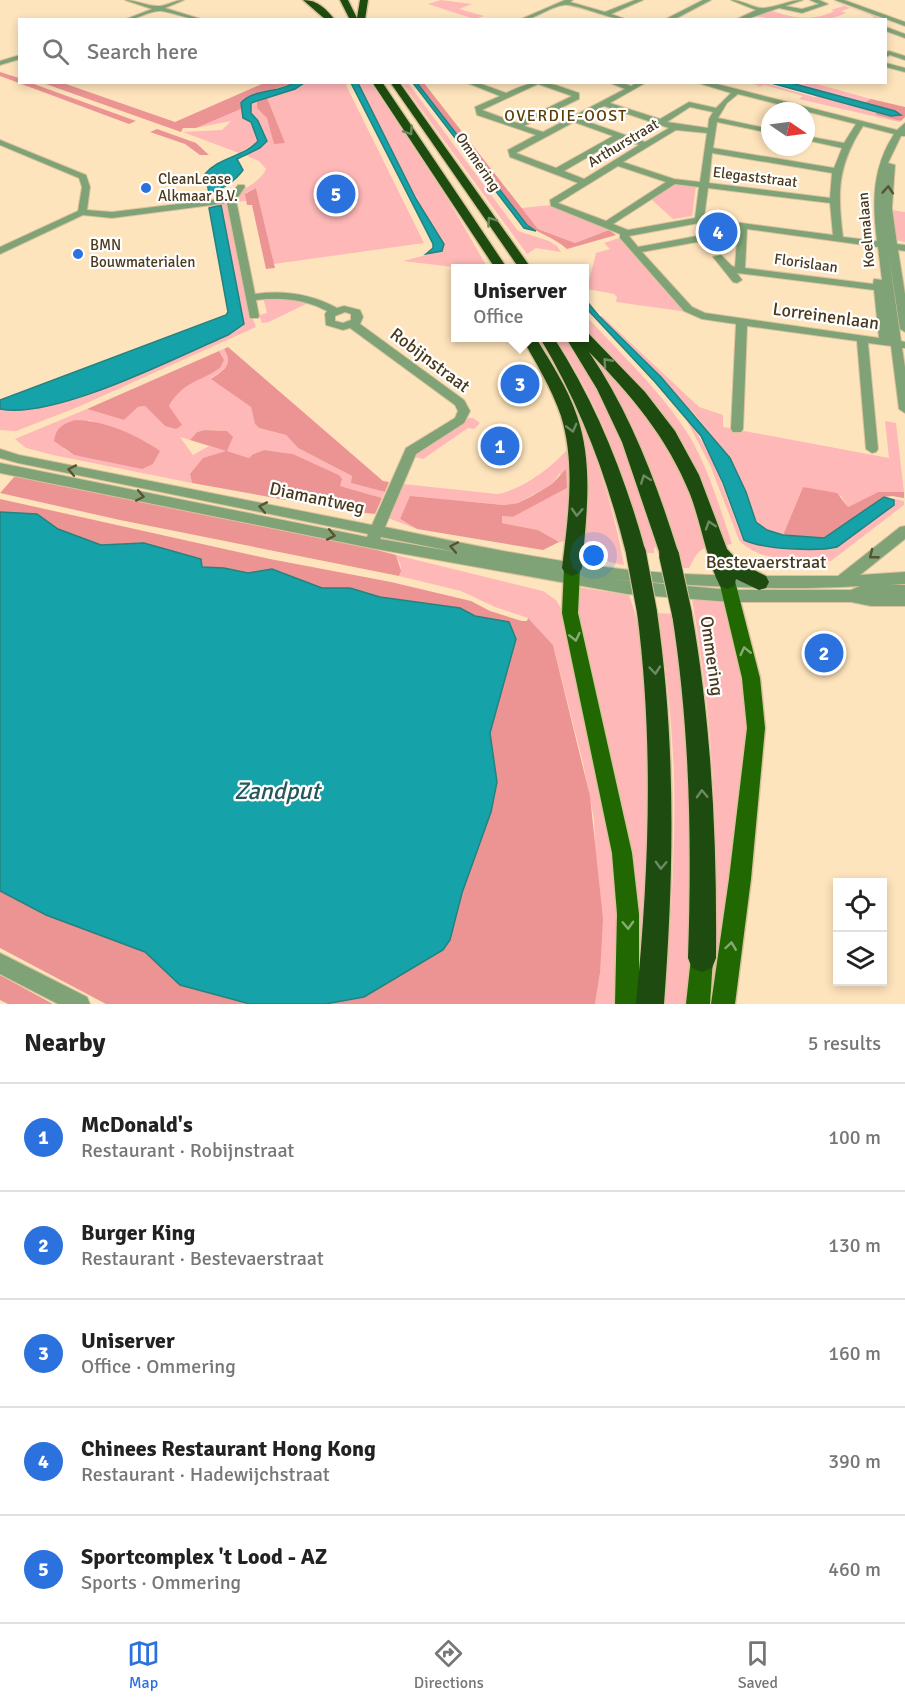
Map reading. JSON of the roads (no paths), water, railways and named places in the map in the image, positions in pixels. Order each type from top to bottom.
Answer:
[{"type":"highway","points":[[307,0],[336,18]]},
{"type":"highway","points":[[344,0],[353,18]]},
{"type":"highway","points":[[361,18],[364,0]]},
{"type":"highway","points":[[378,84],[498,264]]},
{"type":"highway","name":"Ommering","points":[[395,84],[522,264]]},
{"type":"highway","points":[[589,341],[654,413],[680,452],[699,492],[729,588]]},
{"type":"highway","points":[[531,342],[563,402],[574,433],[578,490],[571,574]]},
{"type":"highway","points":[[549,342],[578,389],[617,483],[636,553],[648,612],[657,694],[662,779],[660,886],[650,1004]]},
{"type":"highway","name":"Ommering","points":[[575,342],[607,393],[648,484],[669,555],[682,614],[691,666],[701,775],[704,882],[702,958]]},
{"type":"highway","points":[[718,549],[729,565],[759,582]]},
{"type":"main road","points":[[571,574],[570,612],[622,853],[628,914],[627,1004]]},
{"type":"main road","points":[[723,1004],[740,879],[756,728],[751,678],[729,588]]},
{"type":"main road","name":"Ommering","points":[[698,1004],[702,958]]},
{"type":"street","points":[[128,0],[158,7]]},
{"type":"street","points":[[138,0],[194,18]]},
{"type":"street","points":[[132,18],[174,0]]},
{"type":"street","points":[[128,18],[181,0]]},
{"type":"street","points":[[527,18],[567,1],[612,17],[640,0]]},
{"type":"street","points":[[671,18],[708,0]]},
{"type":"street","points":[[734,0],[762,10]]},
{"type":"street","points":[[743,18],[762,10],[800,0]]},
{"type":"street","points":[[779,6],[802,11],[825,4],[813,0]]},
{"type":"street","points":[[838,0],[889,17]]},
{"type":"street","points":[[846,0],[905,23]]},
{"type":"street","points":[[876,2],[905,16]]},
{"type":"street","points":[[887,30],[905,36]]},
{"type":"street","points":[[889,59],[905,48]]},
{"type":"street","points":[[0,64],[16,58]]},
{"type":"street","points":[[889,59],[905,58]]},
{"type":"street","points":[[889,59],[905,70]]},
{"type":"street","points":[[473,84],[507,96]]},
{"type":"street","points":[[484,88],[492,84]]},
{"type":"street","points":[[531,84],[478,109],[480,112],[543,135]]},
{"type":"street","points":[[517,126],[576,97],[576,94],[546,84]]},
{"type":"street","points":[[617,84],[632,89]]},
{"type":"street","points":[[584,182],[511,152],[641,84]]},
{"type":"street","points":[[705,84],[903,132]]},
{"type":"street","points":[[699,220],[715,115],[735,93]]},
{"type":"street","points":[[605,104],[675,127],[711,131]]},
{"type":"street","points":[[661,122],[688,104],[715,115],[761,128]]},
{"type":"street","points":[[574,119],[647,145]]},
{"type":"street","points":[[838,238],[833,201],[835,171],[845,146],[861,123]]},
{"type":"street","name":"Arthurstraat","points":[[584,182],[675,127]]},
{"type":"street","name":"Koelmalaan","points":[[895,344],[879,288],[889,175],[903,132]]},
{"type":"street","points":[[556,172],[617,136]]},
{"type":"street","points":[[815,140],[845,146]]},
{"type":"street","points":[[0,142],[83,177],[86,187],[82,212]]},
{"type":"street","points":[[708,150],[835,171]]},
{"type":"street","name":"Elegaststraat","points":[[617,163],[674,181],[833,201]]},
{"type":"street","points":[[606,225],[674,181]]},
{"type":"street","points":[[584,182],[556,198],[554,204],[627,233],[699,220],[905,248]]},
{"type":"street","points":[[0,251],[82,212],[112,215],[231,200],[241,187]]},
{"type":"street","points":[[231,200],[254,316]]},
{"type":"street","points":[[735,273],[743,226]]},
{"type":"street","name":"Lorreinenlaan","points":[[627,233],[623,236],[688,309],[702,316],[895,344]]},
{"type":"street","points":[[635,250],[697,240],[728,244]]},
{"type":"street","name":"Koelmalaan","points":[[884,244],[905,329]]},
{"type":"street","name":"Koelmalaan","points":[[884,244],[905,409]]},
{"type":"street","points":[[718,257],[735,273]]},
{"type":"street","name":"Florislaan","points":[[735,273],[879,288]]},
{"type":"street","name":"Robijnstraat","points":[[251,298],[282,294],[317,301],[334,311],[344,309],[356,312],[358,320],[352,324],[460,403],[464,411],[460,420],[411,451],[374,537]]},
{"type":"street","points":[[737,429],[742,322]]},
{"type":"street","points":[[862,339],[873,448]]},
{"type":"street","name":"Diamantweg","points":[[0,453],[18,459],[374,537]]},
{"type":"street","name":"Diamantweg","points":[[0,468],[571,574],[627,582]]},
{"type":"street","points":[[842,581],[905,531]]},
{"type":"street","points":[[905,578],[905,586]]},
{"type":"street","name":"Bestevaerstraat","points":[[729,588],[759,582],[905,578]]},
{"type":"street","name":"Bestevaerstraat","points":[[627,582],[851,596],[871,600],[905,600]]},
{"type":"street","name":"Bestevaerstraat","points":[[851,596],[866,591],[905,591]]},
{"type":"street","points":[[0,963],[80,1004]]},
{"type":"water","points":[[302,84],[295,89],[251,103],[251,113],[258,121],[267,141],[260,148],[237,159],[243,170],[236,178],[209,193],[205,174],[217,164],[246,151],[258,141],[251,122],[243,118],[241,103],[252,95]]},
{"type":"water","points":[[352,84],[358,84],[416,199],[444,244],[442,251],[426,254],[433,248]]},
{"type":"water","points":[[414,84],[418,84],[527,225],[536,231],[524,228]]},
{"type":"water","points":[[775,84],[795,84],[895,111],[901,115],[891,116]]},
{"type":"water","points":[[221,205],[244,324],[228,335],[114,385],[51,405],[23,410],[0,409],[0,400],[226,315],[228,312],[209,208]]},
{"type":"water","points":[[589,304],[661,377],[730,458],[746,492],[756,522],[767,530],[783,535],[824,538],[884,497],[894,500],[894,505],[837,547],[790,549],[763,546],[744,540],[723,483],[701,436],[589,311]]},
{"type":"water","name":"Zandput","points":[[0,512],[37,514],[58,529],[101,545],[144,543],[201,559],[202,567],[224,568],[248,573],[272,569],[322,588],[350,588],[380,597],[460,608],[475,616],[509,622],[516,639],[490,733],[497,782],[491,812],[462,893],[450,940],[443,950],[364,997],[325,1004],[250,1004],[180,985],[145,952],[46,915],[0,891]]},
{"type":"place","name":"CleanLease Alkmaar B.V.","points":[[146,188]]},
{"type":"place","name":"Sportcomplex 't Lood - AZ","points":[[336,194]]},
{"type":"place","name":"Chinees Restaurant Hong Kong","points":[[718,232]]},
{"type":"place","name":"BMN Bouwmaterialen","points":[[78,254]]},
{"type":"place","name":"Uniserver","points":[[520,384]]},
{"type":"place","name":"McDonald's","points":[[500,446]]},
{"type":"place","name":"Burger King","points":[[824,653]]},
{"type":"district","name":"OVERDIE-OOST","points":[[566,115]]}]
